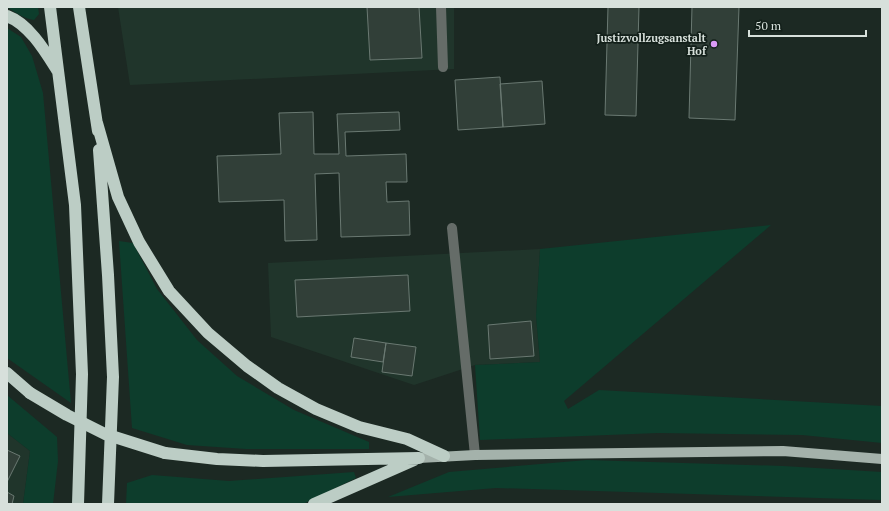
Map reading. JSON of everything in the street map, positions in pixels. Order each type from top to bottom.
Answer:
[{"type":"highway","points":[[50,7],[75,205],[81,358],[78,504]]},
{"type":"highway","points":[[79,7],[97,123],[108,275],[113,377],[108,504]]},
{"type":"highway","points":[[7,16],[23,26],[44,50],[59,72]]},
{"type":"highway","points":[[97,123],[118,197],[139,242],[169,291],[208,333],[247,366],[278,388],[316,410],[359,427],[407,439],[444,456]]},
{"type":"highway","points":[[7,373],[30,393],[66,415],[105,434],[165,453],[217,459],[263,461],[419,458]]},
{"type":"highway","points":[[314,504],[419,458]]},
{"type":"main road","points":[[419,458],[475,455],[783,451],[882,459]]},
{"type":"street","points":[[441,7],[443,67]]},
{"type":"street","points":[[452,228],[475,455]]},
{"type":"shaded area","points":[[118,7],[454,7],[454,69],[130,85]]},
{"type":"shaded area","points":[[540,249],[536,316],[540,362],[475,365],[414,385],[271,337],[268,263]]},
{"type":"shaded area","points":[[7,433],[30,451],[23,504],[7,504]]},
{"type":"green space","points":[[7,7],[38,7],[39,14],[34,20],[20,15]]},
{"type":"green space","points":[[7,28],[21,37],[32,56],[43,93],[71,403],[7,358]]},
{"type":"green space","points":[[771,225],[564,401],[568,409],[599,390],[882,406],[882,443],[802,435],[658,433],[480,440],[475,365],[540,362],[536,316],[540,249]]},
{"type":"green space","points":[[119,241],[133,243],[157,289],[197,340],[237,376],[294,410],[369,442],[369,449],[246,449],[187,445],[132,428]]},
{"type":"green space","points":[[7,395],[57,437],[58,461],[53,504],[23,504],[30,451],[7,433]]},
{"type":"green space","points":[[587,460],[783,466],[882,472],[882,500],[496,488],[388,497],[449,472]]},
{"type":"green space","points":[[354,472],[356,478],[303,504],[126,504],[127,483],[152,475],[229,481]]},
{"type":"building","points":[[367,7],[419,7],[422,58],[370,60]]},
{"type":"building","name":"Justizvollzugsanstalt Hof","points":[[608,7],[639,7],[636,116],[605,115]]},
{"type":"building","name":"Justizvollzugsanstalt Hof","points":[[692,7],[739,7],[735,120],[689,118]]},
{"type":"building","points":[[500,77],[503,127],[458,130],[455,80]]},
{"type":"building","points":[[542,81],[545,124],[503,127],[500,84]]},
{"type":"building","points":[[313,112],[314,154],[339,154],[337,114],[399,112],[400,130],[345,132],[346,156],[406,154],[407,182],[386,182],[387,202],[409,201],[410,235],[341,237],[339,173],[315,174],[317,240],[285,241],[284,200],[219,202],[217,156],[281,154],[279,113]]},
{"type":"building","points":[[408,275],[410,311],[297,317],[295,280]]},
{"type":"building","points":[[531,321],[534,356],[490,359],[488,325]]},
{"type":"building","points":[[354,338],[386,343],[383,362],[351,357]]},
{"type":"building","points":[[386,343],[416,347],[412,376],[382,372]]},
{"type":"building","points":[[7,450],[20,456],[7,482]]},
{"type":"building","points":[[7,492],[14,496],[12,504],[7,504]]},
{"type":"place","name":"Justizvollzugsanstalt Hof","points":[[714,44]]}]
